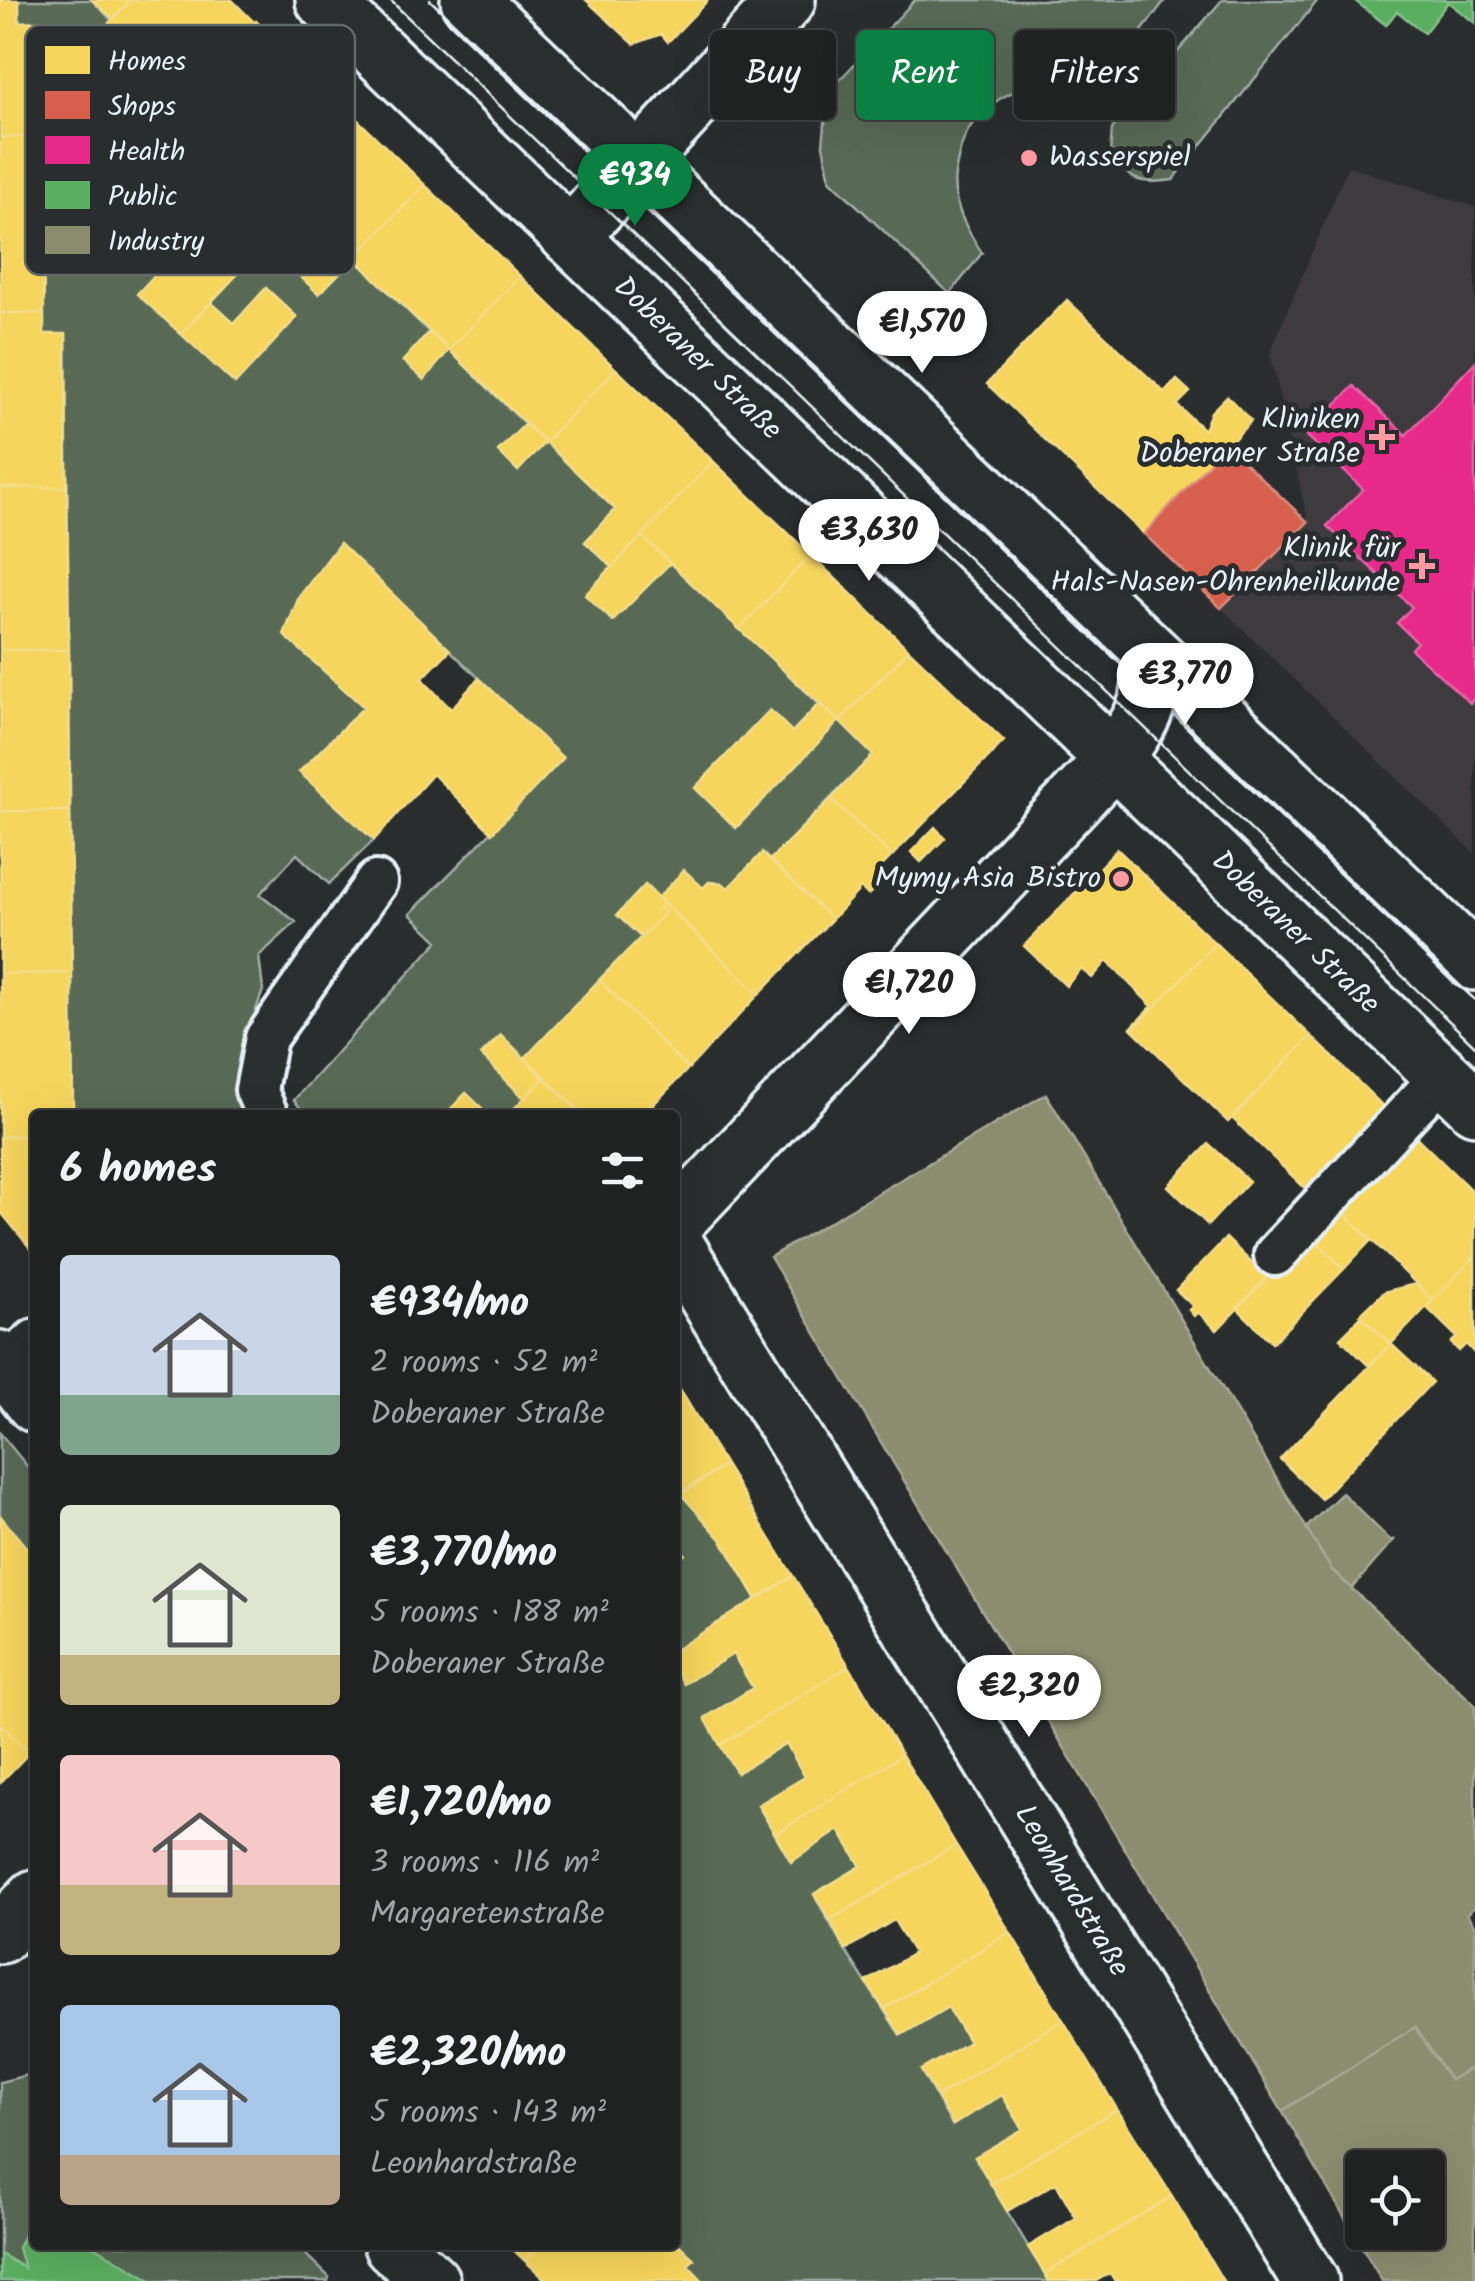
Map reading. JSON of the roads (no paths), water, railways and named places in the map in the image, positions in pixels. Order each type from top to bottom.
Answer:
[{"type":"street","name":"Doberaner Straße","points":[[324,0],[350,25]]},
{"type":"street","points":[[469,0],[1475,962]]},
{"type":"street","points":[[570,237],[788,0]]},
{"type":"street","name":"Doberaner Straße","points":[[355,30],[1459,1091]]},
{"type":"street","points":[[680,1217],[1113,760],[1140,726],[1153,694],[1154,658]]},
{"type":"street","name":"Leonhardstraße","points":[[680,1252],[1310,2281]]},
{"type":"street","points":[[397,2250],[430,2281]]},
{"type":"lane","points":[[265,1110],[256,1090],[266,1038],[376,882]]},
{"type":"lane","points":[[1275,1254],[1459,1091]]},
{"type":"tram line","points":[[390,0],[1475,1046]]},
{"type":"tram line","points":[[430,0],[1475,1000]]},
{"type":"place","name":"Wasserspiel","points":[[1029,158]]},
{"type":"place","name":"Kliniken Doberaner Straße","points":[[1382,437]]},
{"type":"place","name":"Klinik für Hals-Nasen-Ohrenheilkunde","points":[[1422,566]]},
{"type":"place","name":"Mymy Asia Bistro","points":[[1121,879]]}]
